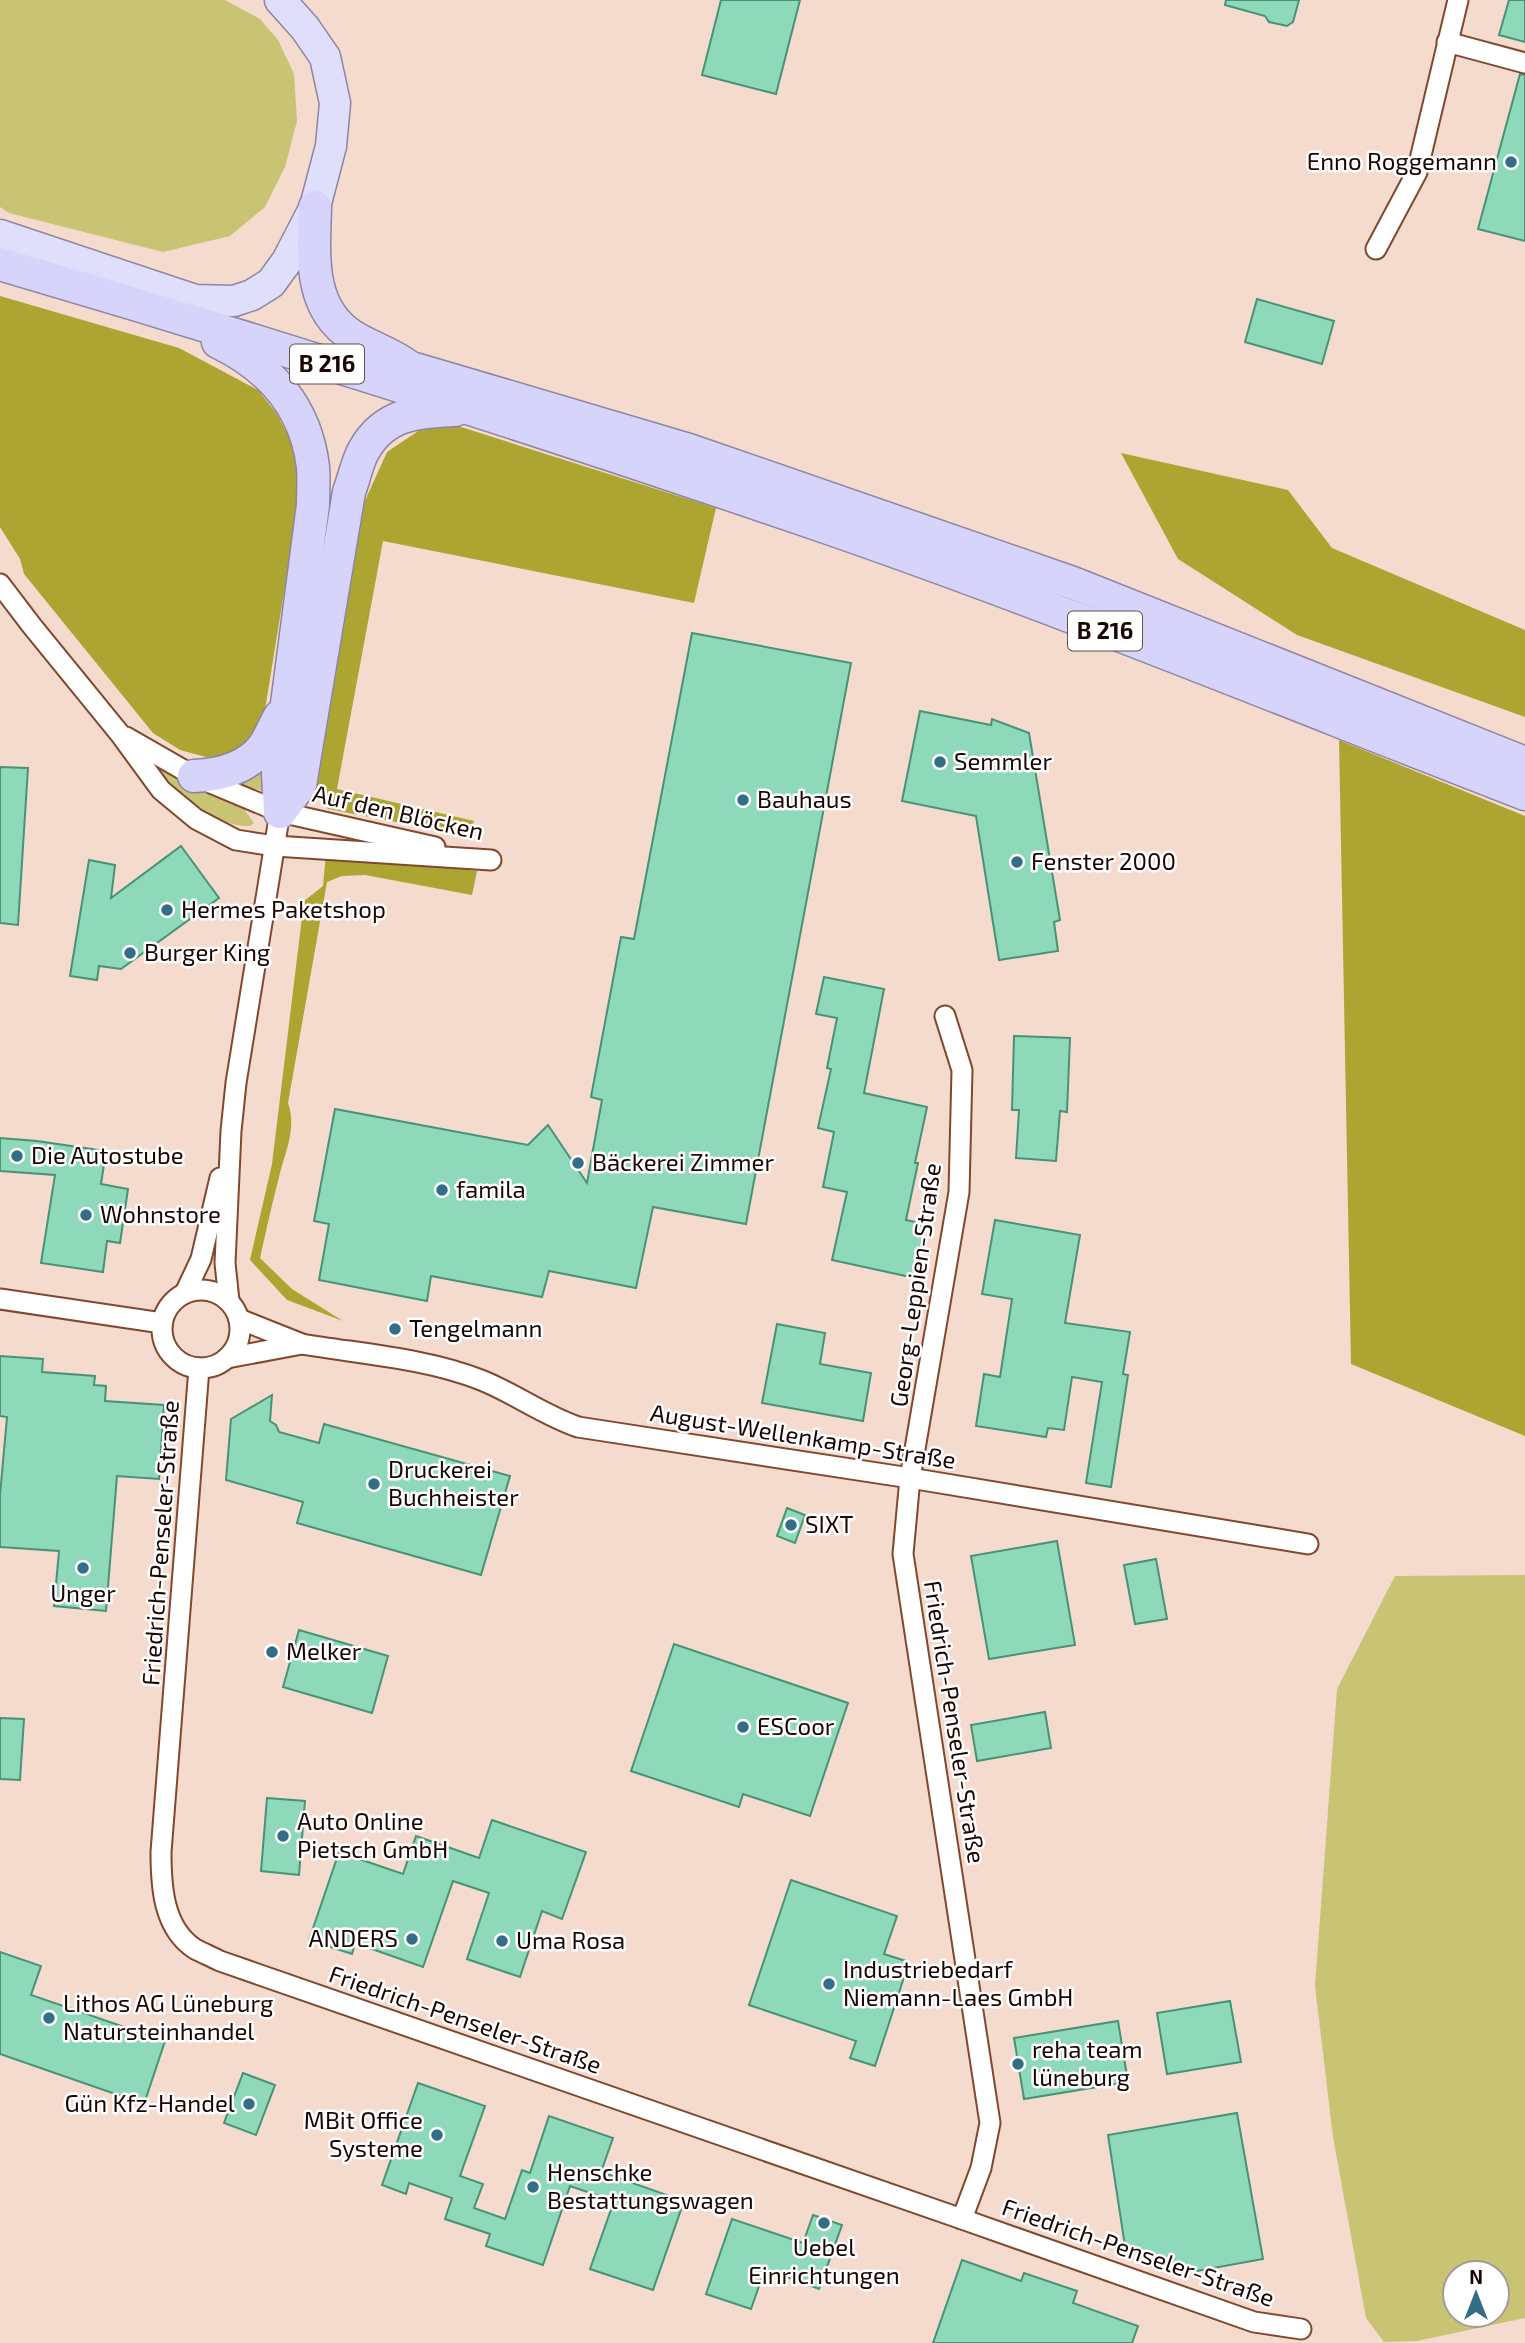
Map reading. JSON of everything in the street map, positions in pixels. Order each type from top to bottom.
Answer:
[{"type":"highway","points":[[315,207],[314,274],[332,318],[351,336],[395,356],[409,367]]},
{"type":"highway","name":"B 216","points":[[0,264],[188,309],[409,367],[689,450],[1073,583],[1525,762]]},
{"type":"highway","points":[[188,309],[203,335],[242,354],[270,376],[292,403],[306,434],[313,467],[313,505],[278,773],[280,812]]},
{"type":"highway","name":"B 216","points":[[188,309],[471,409],[857,539],[1525,794]]},
{"type":"highway","points":[[280,812],[300,785],[349,492],[363,450],[383,426],[405,415],[471,409]]},
{"type":"highway","points":[[194,776],[215,775],[234,769],[247,761],[261,749],[286,706]]},
{"type":"main road","points":[[188,309],[234,301],[252,295],[271,283],[287,261],[315,207],[331,146],[335,103],[325,57],[305,27],[280,0]]},
{"type":"main road","name":"B 216","points":[[0,235],[188,309]]},
{"type":"street","points":[[1376,248],[1417,172],[1458,0]]},
{"type":"street","points":[[1447,42],[1525,63]]},
{"type":"street","points":[[0,584],[120,733],[161,790],[196,819],[236,840],[275,846]]},
{"type":"street","points":[[120,733],[194,776],[280,812]]},
{"type":"street","name":"Auf den Blöcken","points":[[239,1319],[229,1301],[225,1263],[231,1131],[236,1083],[280,812],[491,860],[275,846]]},
{"type":"street","name":"Georg-Leppien-Straße","points":[[910,1478],[959,1192],[962,1070],[944,1016]]},
{"type":"street","name":"Auf den Blöcken","points":[[162,1324],[166,1311],[174,1300],[185,1293],[201,1259],[231,1131]]},
{"type":"street","points":[[185,1293],[208,1290],[229,1301]]},
{"type":"street","points":[[0,1298],[162,1324],[162,1336],[175,1359],[199,1368],[219,1364],[228,1358],[236,1347],[240,1333],[239,1319]]},
{"type":"street","name":"August-Wellenkamp-Straße","points":[[239,1319],[302,1344],[453,1370],[483,1381],[555,1419],[578,1427],[910,1478],[1308,1544]]},
{"type":"street","name":"August-Wellenkamp-Straße","points":[[228,1358],[302,1344]]},
{"type":"street","name":"Friedrich-Penseler-Straße","points":[[199,1368],[161,1852],[161,1884],[165,1904],[175,1927],[193,1947],[220,1961],[1254,2322],[1301,2329]]},
{"type":"street","name":"Friedrich-Penseler-Straße","points":[[910,1478],[903,1554],[990,2123],[981,2168],[962,2219]]},
{"type":"shaded area","points":[[0,0],[225,0],[260,19],[278,40],[294,74],[297,121],[285,167],[265,207],[230,236],[163,252],[9,213],[0,207]]},
{"type":"shaded area","points":[[0,296],[179,348],[258,390],[277,414],[291,441],[298,471],[298,506],[263,722],[247,745],[213,759],[180,750],[153,733],[24,574],[20,559],[0,527]]},
{"type":"shaded area","points":[[436,419],[716,508],[694,603],[383,541],[337,789],[474,821],[470,836],[328,809],[316,789],[312,756],[363,505],[387,452]]},
{"type":"shaded area","points":[[1121,453],[1288,490],[1332,548],[1525,630],[1525,717],[1297,635],[1178,559]]},
{"type":"shaded area","points":[[1339,740],[1525,816],[1525,1436],[1351,1364]]},
{"type":"shaded area","points":[[272,750],[266,792],[225,780]]},
{"type":"shaded area","points":[[139,752],[189,783],[244,809],[254,823],[240,826],[229,823],[195,806],[168,785]]},
{"type":"shaded area","points":[[326,853],[477,871],[472,895],[365,875],[342,876],[327,882],[288,1103],[291,1122],[289,1140],[260,1258],[292,1289],[343,1321],[287,1300],[250,1260],[272,1164],[304,901],[323,886]]},
{"type":"shaded area","points":[[1525,1575],[1525,2318],[1511,2321],[1511,2259],[1441,2259],[1441,2329],[1473,2329],[1417,2341],[1384,2342],[1366,2318],[1333,2137],[1315,1986],[1337,1689],[1395,1576]]},
{"type":"building","points":[[721,0],[800,0],[776,94],[702,75]]},
{"type":"building","points":[[1226,0],[1299,0],[1293,22],[1287,26],[1269,22],[1265,16],[1225,5]]},
{"type":"building","points":[[1509,0],[1525,0],[1525,42],[1499,35]]},
{"type":"building","name":"Enno Roggemann","points":[[1520,74],[1525,75],[1525,241],[1478,229]]},
{"type":"building","points":[[1257,299],[1334,321],[1322,364],[1245,342]]},
{"type":"building","name":"Bauhaus","points":[[692,633],[851,663],[746,1224],[653,1207],[636,1288],[549,1271],[542,1297],[431,1276],[427,1301],[319,1280],[329,1224],[314,1221],[335,1109],[528,1145],[548,1125],[587,1183],[602,1100],[591,1097],[621,937],[634,939]]},
{"type":"building","points":[[920,711],[991,725],[992,719],[1029,733],[1060,920],[1054,922],[1058,951],[999,960],[976,816],[902,801]]},
{"type":"building","points":[[0,767],[28,768],[18,925],[0,923]]},
{"type":"building","points":[[181,846],[219,898],[121,969],[99,966],[97,980],[70,976],[89,860],[115,865],[111,898]]},
{"type":"building","points":[[824,977],[884,989],[864,1093],[927,1107],[906,1220],[925,1224],[915,1278],[832,1260],[847,1192],[823,1187],[834,1132],[818,1128],[831,1069],[827,1068],[837,1018],[816,1014]]},
{"type":"building","points":[[1014,1036],[1070,1038],[1067,1112],[1060,1111],[1056,1161],[1016,1158],[1019,1110],[1012,1110]]},
{"type":"building","name":"Wohnstore","points":[[0,1138],[106,1151],[101,1184],[128,1189],[120,1243],[107,1241],[103,1272],[41,1263],[55,1175],[0,1171]]},
{"type":"building","points":[[995,1220],[1080,1235],[1065,1323],[1130,1332],[1123,1374],[1128,1375],[1111,1487],[1086,1483],[1102,1382],[1072,1377],[1064,1430],[1048,1428],[1046,1437],[976,1426],[984,1374],[1000,1377],[1012,1299],[982,1294]]},
{"type":"building","points":[[777,1324],[825,1333],[820,1364],[871,1373],[863,1421],[762,1403]]},
{"type":"building","points":[[0,1356],[43,1359],[42,1372],[95,1376],[94,1385],[106,1386],[105,1401],[164,1405],[159,1479],[117,1476],[106,1611],[54,1606],[59,1551],[0,1547],[0,1495],[7,1417],[0,1416]]},
{"type":"building","name":"Druckerei Buchheister","points":[[272,1395],[270,1421],[276,1425],[279,1432],[319,1443],[324,1424],[510,1476],[481,1575],[297,1523],[303,1502],[226,1480],[231,1419]]},
{"type":"building","name":"SIXT","points":[[787,1508],[805,1515],[795,1543],[777,1536]]},
{"type":"building","points":[[1057,1541],[1075,1645],[989,1659],[971,1556]]},
{"type":"building","points":[[1156,1559],[1167,1619],[1135,1624],[1124,1565]]},
{"type":"building","points":[[299,1630],[388,1656],[372,1713],[283,1687]]},
{"type":"building","name":"ESCoor","points":[[674,1644],[848,1703],[810,1816],[743,1794],[739,1807],[631,1771]]},
{"type":"building","points":[[1045,1712],[1051,1748],[977,1761],[971,1725]]},
{"type":"building","points":[[0,1718],[24,1719],[20,1780],[0,1779]]},
{"type":"building","name":"Auto Online Pietsch GmbH","points":[[267,1798],[305,1801],[299,1875],[261,1871]]},
{"type":"building","points":[[492,1820],[586,1852],[562,1919],[542,1911],[520,1977],[467,1959],[489,1893],[453,1881],[423,1967],[355,1943],[352,1954],[309,1940],[339,1852],[403,1874],[416,1836],[479,1858]]},
{"type":"building","name":"Industriebedarf Niemann-Laes GmbH","points":[[791,1880],[897,1916],[884,1954],[909,1962],[875,2066],[850,2058],[856,2041],[749,2005]]},
{"type":"building","name":"Lithos AG Lüneburg Natursteinhandel","points":[[0,1952],[41,1966],[31,1995],[165,2041],[144,2104],[0,2054]]},
{"type":"building","points":[[1230,2001],[1241,2062],[1167,2074],[1157,2013]]},
{"type":"building","points":[[1118,2021],[1128,2082],[1024,2099],[1014,2038]]},
{"type":"building","name":"Gün Kfz-Handel","points":[[243,2073],[275,2085],[256,2135],[224,2123]]},
{"type":"building","points":[[418,2083],[485,2106],[460,2176],[483,2184],[474,2208],[505,2219],[522,2170],[530,2173],[549,2116],[613,2138],[601,2172],[684,2201],[653,2290],[590,2269],[614,2201],[570,2186],[543,2265],[486,2246],[490,2234],[445,2219],[452,2198],[409,2183],[406,2194],[382,2185]]},
{"type":"building","points":[[1237,2113],[1263,2259],[1197,2271],[1125,2246],[1108,2135]]},
{"type":"building","points":[[813,2215],[842,2225],[819,2289],[765,2269],[751,2309],[706,2294],[732,2219],[803,2243]]},
{"type":"building","points":[[962,2260],[1021,2281],[1024,2273],[1077,2291],[1073,2303],[1138,2326],[1132,2343],[933,2343]]},
{"type":"place","name":"Enno Roggemann","points":[[1511,162]]},
{"type":"place","name":"Semmler","points":[[940,762]]},
{"type":"place","name":"Bauhaus","points":[[743,800]]},
{"type":"place","name":"Fenster 2000","points":[[1017,862]]},
{"type":"place","name":"Hermes Paketshop","points":[[167,910]]},
{"type":"place","name":"Burger King","points":[[130,953]]},
{"type":"place","name":"Die Autostube","points":[[17,1156]]},
{"type":"place","name":"Bäckerei Zimmer","points":[[578,1163]]},
{"type":"place","name":"famila","points":[[442,1190]]},
{"type":"place","name":"Wohnstore","points":[[86,1215]]},
{"type":"place","name":"Tengelmann","points":[[395,1329]]},
{"type":"place","name":"Druckerei Buchheister","points":[[374,1484]]},
{"type":"place","name":"SIXT","points":[[791,1525]]},
{"type":"place","name":"Unger","points":[[83,1568]]},
{"type":"place","name":"Melker","points":[[272,1652]]},
{"type":"place","name":"ESCoor","points":[[743,1727]]},
{"type":"place","name":"Auto Online Pietsch GmbH","points":[[283,1836]]},
{"type":"place","name":"ANDERS","points":[[412,1939]]},
{"type":"place","name":"Uma Rosa","points":[[502,1941]]},
{"type":"place","name":"Industriebedarf Niemann-Laes GmbH","points":[[829,1984]]},
{"type":"place","name":"Lithos AG Lüneburg Natursteinhandel","points":[[49,2018]]},
{"type":"place","name":"reha team lüneburg","points":[[1018,2064]]},
{"type":"place","name":"Gün Kfz-Handel","points":[[249,2104]]},
{"type":"place","name":"MBit Office Systeme","points":[[437,2135]]},
{"type":"place","name":"Henschke Bestattungswagen","points":[[533,2187]]},
{"type":"place","name":"Uebel Einrichtungen","points":[[824,2223]]}]
